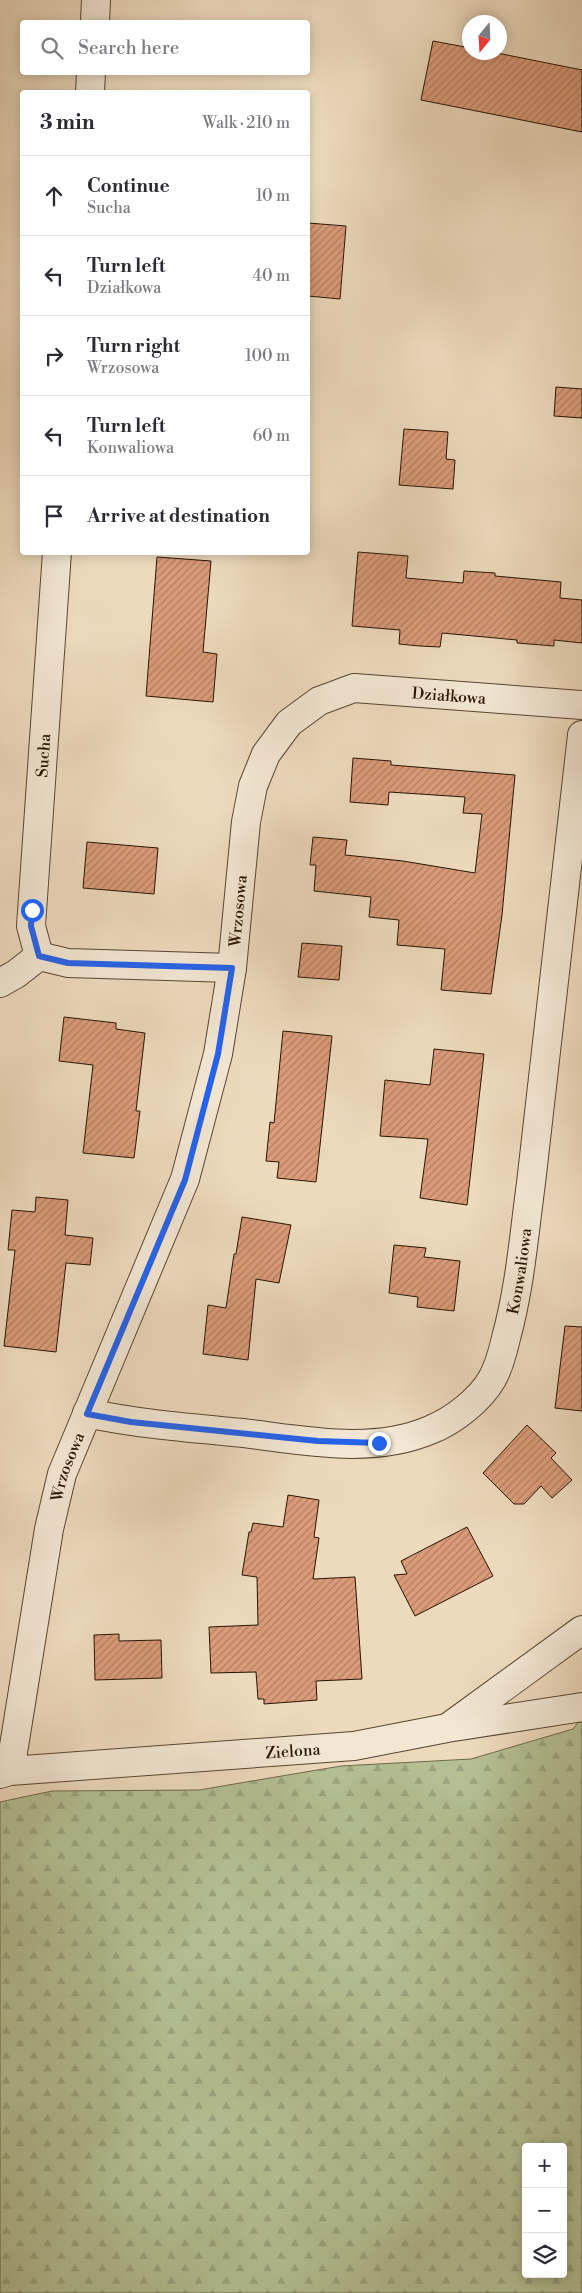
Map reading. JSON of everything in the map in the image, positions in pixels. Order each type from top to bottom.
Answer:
[{"type":"street","points":[[95,20],[96,0]]},
{"type":"street","points":[[90,90],[91,75]]},
{"type":"street","name":"Sucha","points":[[39,956],[31,926],[57,555]]},
{"type":"street","name":"Działkowa","points":[[319,701],[354,688],[582,705]]},
{"type":"street","name":"Wrzosowa","points":[[5,1773],[62,1474],[185,1180],[218,1054],[232,968],[246,822],[253,786],[266,754],[288,723],[319,701]]},
{"type":"street","name":"Konwaliowa","points":[[87,1414],[131,1422],[269,1436],[350,1444],[379,1443],[407,1439],[432,1430],[452,1419],[473,1401],[492,1379],[504,1345],[519,1280],[582,735]]},
{"type":"street","points":[[0,983],[16,974],[39,956],[68,963],[232,968]]},
{"type":"street","points":[[447,1728],[582,1630]]},
{"type":"street","name":"Zielona","points":[[5,1773],[354,1746],[447,1728],[582,1708]]},
{"type":"green space","points":[[582,1717],[582,2293],[0,2293],[0,1802],[52,1791],[199,1790],[341,1766],[471,1759],[573,1729]]},
{"type":"building","points":[[433,41],[462,46],[462,60],[507,60],[507,55],[582,70],[582,132],[421,100]]},
{"type":"building","points":[[310,223],[346,226],[340,299],[310,296]]},
{"type":"building","points":[[556,387],[582,389],[582,418],[554,416]]},
{"type":"building","points":[[404,429],[448,432],[446,459],[455,460],[453,489],[399,485]]},
{"type":"building","points":[[358,552],[408,556],[406,578],[463,583],[464,571],[495,573],[495,576],[561,582],[560,598],[582,600],[582,643],[554,640],[554,646],[517,643],[517,640],[442,633],[440,647],[420,646],[399,644],[400,630],[352,626]]},
{"type":"building","points":[[157,557],[211,561],[203,652],[217,654],[213,702],[146,696]]},
{"type":"building","points":[[353,758],[391,761],[391,765],[515,775],[502,915],[491,994],[441,990],[445,949],[397,945],[399,920],[369,917],[371,897],[314,891],[316,865],[310,865],[313,837],[347,840],[345,855],[403,861],[475,873],[482,814],[463,813],[465,797],[389,792],[388,805],[350,802]]},
{"type":"building","points":[[87,842],[158,848],[154,894],[83,888]]},
{"type":"building","points":[[302,943],[342,946],[339,980],[298,977]]},
{"type":"building","points":[[64,1017],[116,1023],[116,1029],[145,1033],[136,1111],[140,1111],[134,1158],[83,1153],[93,1065],[59,1061]]},
{"type":"building","points":[[283,1031],[332,1036],[316,1182],[277,1178],[279,1162],[266,1161],[270,1122],[274,1123]]},
{"type":"building","points":[[434,1049],[484,1054],[467,1205],[420,1198],[428,1139],[380,1136],[385,1080],[430,1085]]},
{"type":"building","points":[[36,1197],[68,1200],[65,1235],[93,1238],[90,1265],[66,1263],[56,1352],[4,1346],[15,1250],[8,1250],[12,1210],[35,1212]]},
{"type":"building","points":[[242,1217],[291,1225],[279,1283],[256,1279],[248,1360],[203,1354],[208,1305],[226,1308]]},
{"type":"building","points":[[394,1245],[426,1248],[424,1257],[460,1261],[454,1311],[417,1307],[418,1297],[389,1293]]},
{"type":"building","points":[[565,1326],[582,1327],[582,1411],[555,1408]]},
{"type":"building","points":[[527,1425],[556,1453],[551,1458],[572,1480],[552,1498],[541,1486],[524,1504],[514,1504],[483,1473]]},
{"type":"building","points":[[288,1495],[319,1500],[314,1537],[319,1538],[313,1579],[355,1577],[362,1679],[316,1681],[317,1700],[264,1704],[264,1699],[258,1699],[256,1672],[211,1673],[209,1627],[258,1625],[257,1577],[242,1575],[249,1532],[251,1532],[253,1523],[283,1527]]},
{"type":"building","points":[[467,1527],[493,1576],[415,1616],[394,1575],[407,1574],[401,1561]]},
{"type":"building","points":[[119,1634],[119,1641],[161,1640],[162,1678],[95,1680],[94,1635]]},
{"type":"route","points":[[32,910],[31,926],[39,956],[68,963],[232,968],[218,1054],[185,1180],[87,1414],[131,1422],[318,1441],[350,1444],[379,1443]]}]
